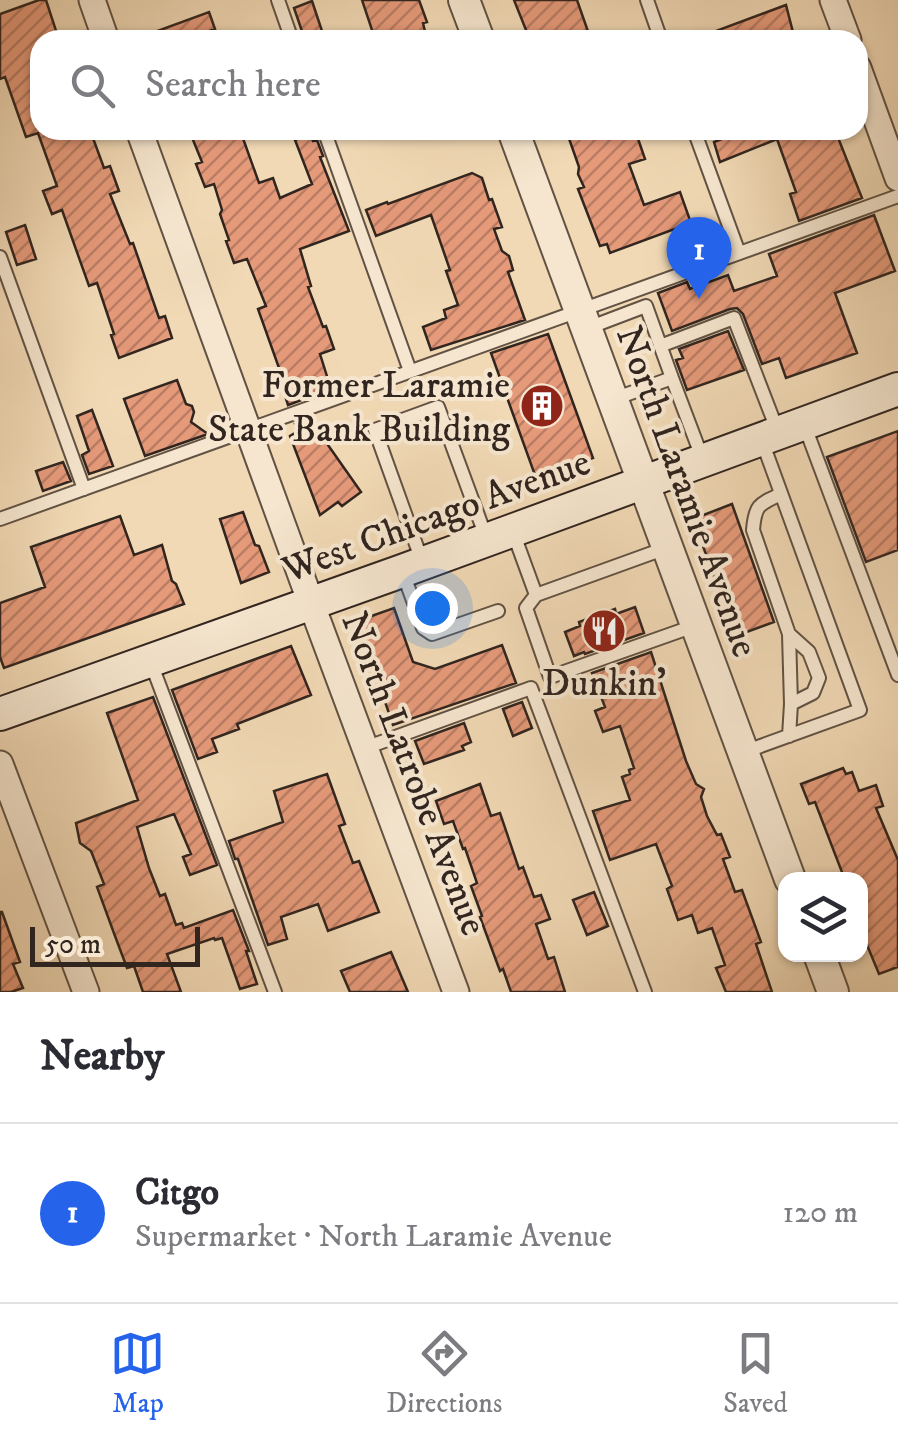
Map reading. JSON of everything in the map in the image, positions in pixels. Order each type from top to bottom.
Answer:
[{"type":"main road","name":"West Chicago Avenue","points":[[0,714],[898,389]]},
{"type":"street","points":[[92,0],[102,30]]},
{"type":"street","points":[[464,0],[475,30]]},
{"type":"street","points":[[833,0],[844,30]]},
{"type":"street","points":[[868,96],[898,178]]},
{"type":"street","name":"North Latrobe Avenue","points":[[143,140],[456,992]]},
{"type":"street","name":"North Laramie Avenue","points":[[516,140],[787,872]]},
{"type":"street","points":[[0,764],[86,992]]},
{"type":"street","points":[[822,962],[833,992]]},
{"type":"lane","points":[[278,0],[288,30]]},
{"type":"lane","points":[[647,0],[658,30]]},
{"type":"lane","points":[[328,140],[410,372]]},
{"type":"lane","points":[[698,140],[739,253]]},
{"type":"lane","points":[[582,320],[739,253],[898,196]]},
{"type":"lane","points":[[0,257],[84,488]]},
{"type":"lane","points":[[0,518],[410,372],[582,320],[646,306],[703,460]]},
{"type":"lane","points":[[660,346],[734,318],[781,431],[898,675]]},
{"type":"lane","points":[[612,400],[672,378]]},
{"type":"lane","points":[[498,611],[432,634],[423,628],[412,567],[374,430],[438,407],[500,535],[536,595]]},
{"type":"lane","points":[[743,753],[860,710],[781,494],[781,431]]},
{"type":"lane","points":[[781,494],[761,503],[754,513],[752,530],[788,634],[789,736]]},
{"type":"lane","points":[[666,548],[536,595],[526,608],[550,677],[696,626]]},
{"type":"lane","points":[[788,634],[809,652],[819,678],[812,693],[791,704]]},
{"type":"lane","points":[[150,660],[275,992]]},
{"type":"lane","points":[[365,748],[531,688],[645,992]]},
{"type":"building","points":[[46,0],[56,30],[30,30],[30,136],[26,137],[5,77],[0,79],[0,14]]},
{"type":"building","points":[[362,0],[419,0],[427,22],[423,23],[425,30],[372,30]]},
{"type":"building","points":[[514,0],[577,0],[588,30],[526,30]]},
{"type":"building","points":[[312,1],[322,30],[302,30],[294,8]]},
{"type":"building","points":[[786,5],[792,30],[719,30]]},
{"type":"building","points":[[209,12],[215,29],[212,30],[160,30]]},
{"type":"building","points":[[41,140],[94,140],[104,168],[110,166],[119,191],[110,194],[130,244],[133,243],[159,318],[165,316],[172,338],[119,358],[97,283],[89,286],[62,210],[52,214],[43,191],[57,186]]},
{"type":"building","points":[[193,140],[244,140],[259,183],[273,178],[280,198],[312,184],[295,140],[317,140],[349,231],[300,249],[311,286],[308,287],[334,349],[320,354],[331,389],[288,405],[281,383],[284,382],[258,309],[266,306],[247,259],[234,263],[214,184],[205,187],[196,164],[202,162]]},
{"type":"building","points":[[570,140],[638,140],[645,159],[629,164],[644,205],[680,192],[691,223],[610,253],[607,244],[600,246],[578,189],[584,187]]},
{"type":"building","points":[[719,140],[775,140],[720,162],[714,142]]},
{"type":"building","points":[[777,140],[839,140],[862,198],[799,221],[790,194],[796,192]]},
{"type":"building","points":[[472,173],[482,178],[489,200],[492,199],[502,227],[494,229],[502,251],[509,256],[513,270],[508,272],[525,320],[431,350],[423,327],[446,318],[444,310],[458,305],[431,215],[376,236],[366,210]]},
{"type":"building","points":[[874,215],[895,271],[835,293],[857,353],[786,378],[779,358],[762,364],[743,314],[737,308],[672,331],[658,293],[687,282],[690,289],[728,275],[734,291],[777,276],[769,254]]},
{"type":"building","points":[[25,225],[36,259],[17,265],[6,232]]},
{"type":"building","points":[[728,331],[744,370],[687,390],[676,360],[683,358],[679,349]]},
{"type":"building","name":"Former Laramie State Bank Building","points":[[548,334],[593,458],[536,478],[491,353]]},
{"type":"building","points":[[177,380],[186,404],[194,412],[191,422],[208,434],[145,456],[124,399]]},
{"type":"building","points":[[92,410],[113,466],[89,474],[82,455],[89,451],[77,416]]},
{"type":"building","points":[[309,418],[361,492],[320,515],[290,436],[298,431],[295,424]]},
{"type":"building","points":[[898,431],[898,550],[866,562],[827,457]]},
{"type":"building","points":[[63,462],[71,481],[43,491],[36,471]]},
{"type":"building","points":[[732,504],[774,622],[736,636],[693,519]]},
{"type":"building","points":[[243,512],[269,572],[241,583],[220,519]]},
{"type":"building","points":[[120,516],[134,555],[162,545],[172,581],[184,604],[4,668],[0,657],[0,603],[45,587],[31,547]]},
{"type":"building","name":"Dunkin'","points":[[635,607],[644,633],[574,656],[565,632],[580,626],[579,622],[615,609],[616,614]]},
{"type":"building","points":[[394,608],[413,662],[435,669],[502,645],[516,683],[393,725],[357,621]]},
{"type":"building","points":[[291,646],[311,695],[237,724],[239,729],[212,739],[217,752],[198,759],[172,690]]},
{"type":"building","points":[[651,652],[686,761],[696,784],[704,789],[701,797],[707,816],[717,835],[721,834],[730,857],[723,859],[735,892],[742,890],[761,942],[756,944],[772,992],[726,992],[716,968],[725,965],[712,928],[698,933],[692,915],[678,920],[667,889],[672,886],[656,844],[610,860],[593,811],[630,800],[622,777],[634,768],[620,726],[603,732],[595,711],[605,707],[592,673]]},
{"type":"building","points":[[153,697],[217,865],[190,875],[183,857],[191,854],[174,814],[137,827],[149,868],[160,896],[165,894],[176,925],[182,923],[184,928],[233,910],[257,984],[240,989],[222,938],[214,938],[167,954],[181,992],[143,992],[134,966],[127,968],[115,936],[97,887],[104,884],[91,851],[80,843],[76,823],[138,800],[107,713]]},
{"type":"building","points":[[522,702],[532,728],[513,736],[503,709]]},
{"type":"building","points":[[464,723],[471,742],[462,746],[464,750],[424,764],[415,741]]},
{"type":"building","points":[[843,768],[846,774],[852,772],[859,791],[876,785],[883,806],[876,808],[898,860],[898,967],[879,974],[868,947],[868,872],[842,872],[815,802],[809,804],[801,784]]},
{"type":"building","points":[[327,774],[345,824],[339,826],[353,863],[359,861],[379,912],[328,931],[318,904],[281,917],[287,939],[268,945],[229,841],[283,822],[274,791]]},
{"type":"building","points":[[480,784],[491,816],[500,813],[519,869],[523,867],[534,897],[541,895],[550,919],[536,924],[548,959],[554,957],[565,992],[511,992],[503,969],[500,971],[471,886],[477,883],[465,848],[453,821],[444,824],[436,801]]},
{"type":"building","points":[[594,892],[608,926],[587,935],[573,900]]},
{"type":"building","points":[[0,912],[20,962],[13,964],[23,988],[11,992],[0,992]]},
{"type":"building","points":[[391,952],[408,992],[350,992],[341,971]]},
{"type":"place","name":"Citgo","points":[[699,299]]},
{"type":"place","name":"Former Laramie State Bank Building","points":[[542,406]]},
{"type":"place","name":"Dunkin'","points":[[604,631]]}]
